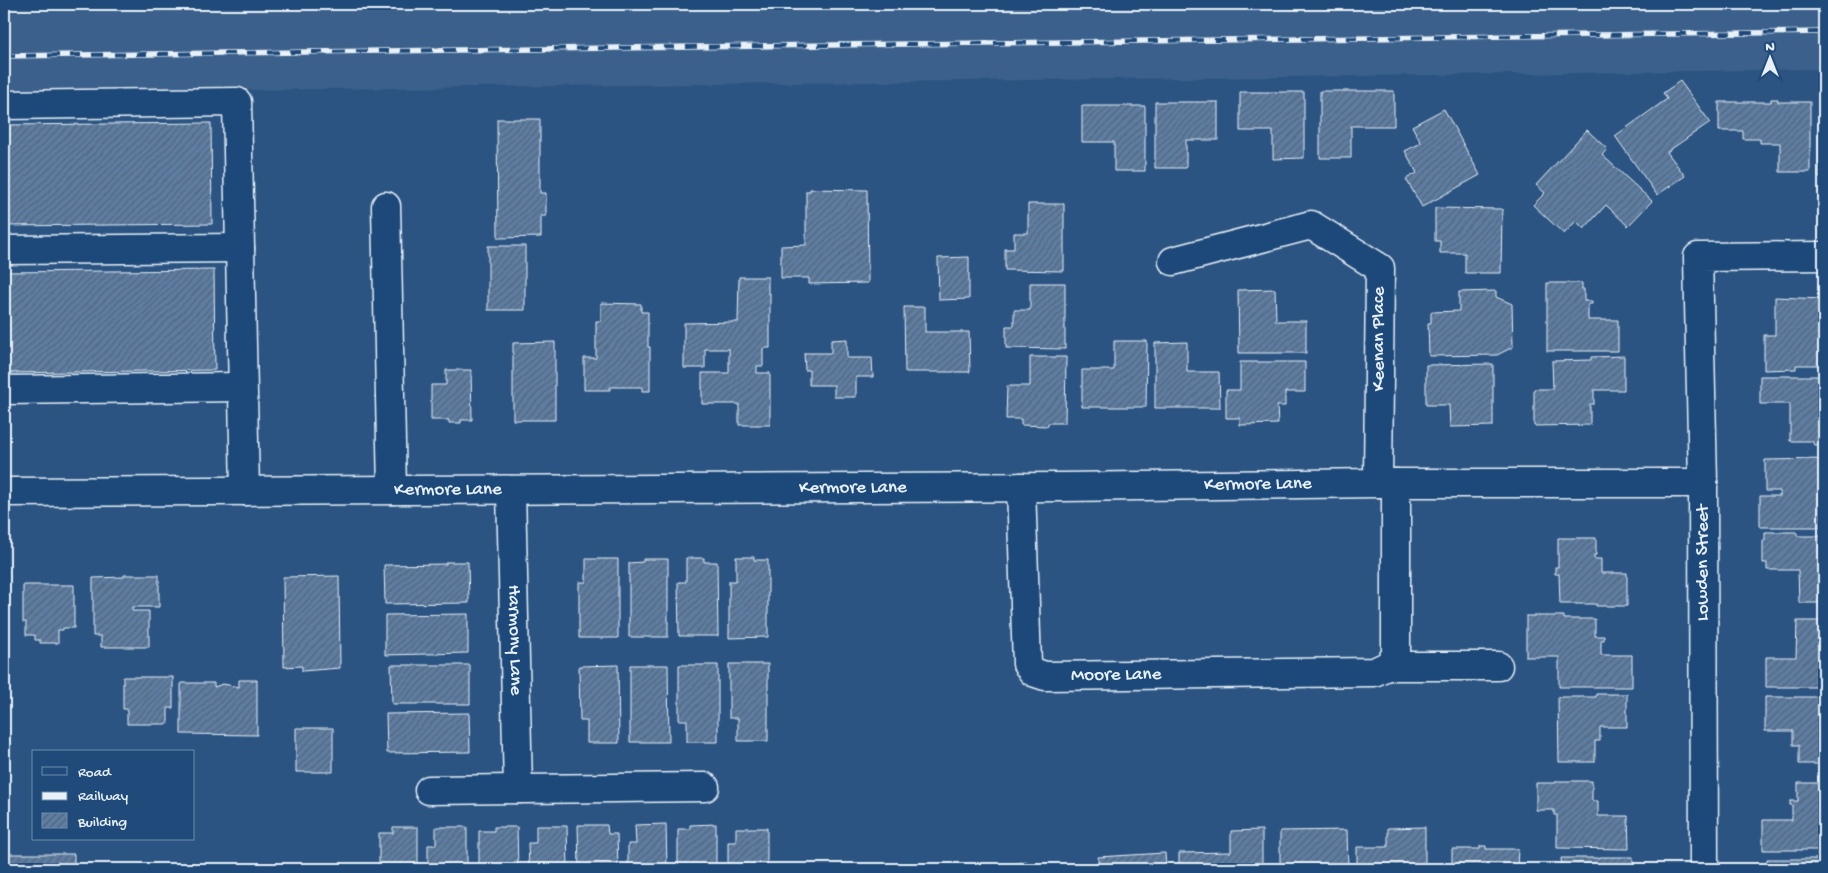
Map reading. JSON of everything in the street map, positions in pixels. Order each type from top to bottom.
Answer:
[{"type":"street","points":[[4,106],[237,102],[245,491]]},
{"type":"street","points":[[386,206],[392,490]]},
{"type":"street","name":"Keenan Place","points":[[1173,261],[1311,225],[1380,268],[1387,483]]},
{"type":"street","points":[[4,250],[240,248]]},
{"type":"street","name":"Lowden Street","points":[[1704,869],[1703,483],[1698,257],[1824,256]]},
{"type":"street","points":[[4,390],[242,387]]},
{"type":"street","points":[[1387,483],[1396,656],[1387,666]]},
{"type":"street","name":"Kermore Lane","points":[[4,492],[1021,487],[1387,483],[1703,483]]},
{"type":"street","name":"Moore Lane","points":[[1021,487],[1027,664],[1033,672],[1045,676],[1374,672],[1387,666],[1498,666]]},
{"type":"street","name":"Harmony Lane","points":[[511,490],[518,789]]},
{"type":"street","points":[[429,790],[704,787]]},
{"type":"shaded area","points":[[724,4],[1824,4],[1824,69],[4,93],[4,12]]},
{"type":"building","points":[[1680,81],[1710,122],[1667,152],[1685,176],[1657,195],[1615,136],[1667,99],[1663,93]]},
{"type":"building","points":[[1320,91],[1394,91],[1394,126],[1351,126],[1351,158],[1320,158]]},
{"type":"building","points":[[1240,92],[1304,92],[1304,158],[1273,159],[1273,131],[1240,131]]},
{"type":"building","points":[[1771,99],[1778,99],[1778,102],[1810,102],[1810,172],[1780,172],[1780,143],[1760,143],[1760,139],[1743,139],[1743,131],[1719,131],[1719,102],[1771,102]]},
{"type":"building","points":[[1155,102],[1218,102],[1218,140],[1186,140],[1186,168],[1155,168]]},
{"type":"building","points":[[1082,106],[1145,106],[1145,171],[1114,171],[1114,142],[1082,142]]},
{"type":"building","points":[[1444,109],[1480,175],[1422,207],[1406,179],[1417,173],[1405,151],[1421,143],[1412,126]]},
{"type":"building","points":[[1819,110],[1824,110],[1824,178],[1819,178]]},
{"type":"building","points":[[497,119],[540,119],[540,193],[546,193],[546,216],[541,216],[541,237],[498,238]]},
{"type":"building","points":[[211,123],[212,224],[4,226],[4,125]]},
{"type":"building","points":[[1587,130],[1607,149],[1602,155],[1652,201],[1628,226],[1606,205],[1584,229],[1576,221],[1564,234],[1533,205],[1545,193],[1536,185]]},
{"type":"building","points":[[810,189],[867,190],[868,283],[809,284],[809,278],[781,278],[781,246],[806,245],[806,191],[810,191]]},
{"type":"building","points":[[1028,204],[1064,204],[1064,271],[1005,270],[1005,249],[1014,249],[1014,233],[1028,233]]},
{"type":"building","points":[[1435,208],[1502,209],[1501,273],[1465,273],[1465,253],[1440,253],[1440,241],[1435,241]]},
{"type":"building","points":[[488,246],[525,246],[525,310],[488,310]]},
{"type":"building","points":[[969,257],[969,299],[939,300],[938,258]]},
{"type":"building","points":[[214,270],[215,370],[4,373],[4,272]]},
{"type":"building","points":[[739,277],[768,277],[768,293],[770,293],[770,348],[763,348],[763,366],[757,366],[757,373],[770,373],[770,425],[739,425],[739,404],[702,404],[702,373],[729,373],[729,349],[705,349],[705,368],[684,368],[684,323],[738,322]]},
{"type":"building","points":[[1030,283],[1065,283],[1065,349],[1006,348],[1006,326],[1014,326],[1014,310],[1030,310]]},
{"type":"building","points":[[1547,283],[1582,283],[1584,301],[1592,301],[1592,304],[1588,304],[1588,320],[1618,320],[1618,351],[1547,351]]},
{"type":"building","points":[[1275,289],[1276,321],[1306,321],[1306,353],[1239,353],[1238,290]]},
{"type":"building","points":[[1496,291],[1496,297],[1512,304],[1513,347],[1497,355],[1429,356],[1428,323],[1431,323],[1431,312],[1459,311],[1459,292]]},
{"type":"building","points":[[1775,297],[1824,299],[1824,365],[1796,365],[1796,369],[1764,370],[1764,335],[1775,335]]},
{"type":"building","points":[[601,303],[641,304],[641,312],[648,312],[650,391],[642,391],[642,387],[610,387],[610,390],[584,390],[584,358],[596,358],[596,321],[601,321]]},
{"type":"building","points":[[904,307],[925,307],[925,332],[969,332],[970,372],[905,372]]},
{"type":"building","points":[[847,339],[847,358],[872,358],[873,377],[856,377],[856,397],[834,397],[834,385],[809,385],[809,370],[805,370],[804,353],[831,353],[831,340]]},
{"type":"building","points":[[1114,341],[1147,341],[1146,407],[1082,407],[1082,370],[1114,370]]},
{"type":"building","points":[[555,342],[555,420],[513,420],[513,343]]},
{"type":"building","points":[[1187,342],[1187,372],[1219,372],[1220,408],[1155,408],[1155,343]]},
{"type":"building","points":[[1624,356],[1624,390],[1594,390],[1594,404],[1590,404],[1590,425],[1534,426],[1534,389],[1553,389],[1552,361],[1591,360],[1591,357]]},
{"type":"building","points":[[1030,357],[1066,357],[1065,423],[1048,423],[1048,426],[1021,425],[1021,419],[1006,419],[1007,386],[1030,386]]},
{"type":"building","points":[[1240,362],[1305,362],[1305,392],[1285,392],[1285,406],[1277,406],[1278,424],[1240,425],[1240,418],[1226,418],[1226,390],[1240,390]]},
{"type":"building","points":[[1493,364],[1493,426],[1450,427],[1449,405],[1426,405],[1426,365]]},
{"type":"building","points":[[446,370],[471,370],[472,420],[461,420],[461,423],[449,423],[449,420],[431,420],[431,385],[446,385]]},
{"type":"building","points":[[1760,376],[1824,376],[1824,445],[1814,445],[1812,441],[1790,441],[1790,404],[1760,404]]},
{"type":"building","points":[[1824,459],[1824,527],[1760,527],[1760,496],[1780,496],[1780,491],[1765,491],[1765,460]]},
{"type":"building","points":[[1765,532],[1797,532],[1797,536],[1824,536],[1824,603],[1799,603],[1798,570],[1767,570],[1767,563],[1763,563]]},
{"type":"building","points":[[1558,538],[1596,538],[1596,555],[1594,555],[1594,559],[1601,559],[1601,573],[1627,573],[1627,606],[1560,604],[1559,574],[1555,574],[1555,567],[1558,567]]},
{"type":"building","points":[[736,557],[754,557],[754,560],[768,560],[768,637],[729,638],[729,581],[736,581]]},
{"type":"building","points":[[686,558],[704,558],[704,562],[717,562],[718,636],[679,636],[678,582],[686,582]]},
{"type":"building","points":[[586,559],[618,559],[618,638],[579,638],[579,582],[586,582]]},
{"type":"building","points":[[643,559],[668,559],[668,637],[629,637],[629,563],[643,562]]},
{"type":"building","points":[[446,562],[468,562],[469,603],[385,604],[384,565],[446,564]]},
{"type":"building","points":[[124,575],[159,575],[159,607],[132,607],[132,611],[149,611],[149,647],[101,647],[101,636],[93,636],[93,578],[124,577]]},
{"type":"building","points":[[339,576],[340,668],[302,671],[302,666],[284,667],[283,577]]},
{"type":"building","points":[[23,585],[74,585],[74,628],[58,630],[58,643],[40,643],[40,640],[35,640],[35,635],[26,635],[26,622],[23,622]]},
{"type":"building","points":[[468,614],[468,653],[385,655],[385,615]]},
{"type":"building","points":[[1526,616],[1564,616],[1564,619],[1595,619],[1595,636],[1604,636],[1604,640],[1601,640],[1601,655],[1632,655],[1632,687],[1559,687],[1559,657],[1526,657]]},
{"type":"building","points":[[1797,621],[1824,621],[1824,687],[1766,687],[1766,657],[1796,657]]},
{"type":"building","points":[[5,663],[6,698],[4,698]]},
{"type":"building","points":[[729,664],[768,664],[768,741],[738,741],[738,718],[729,718]]},
{"type":"building","points":[[391,665],[470,665],[470,704],[392,704]]},
{"type":"building","points":[[618,665],[619,743],[587,743],[587,721],[580,721],[579,666]]},
{"type":"building","points":[[630,665],[668,665],[669,742],[630,742]]},
{"type":"building","points":[[679,665],[718,665],[718,742],[687,742],[687,720],[679,720]]},
{"type":"building","points":[[123,677],[173,677],[173,708],[168,708],[168,724],[127,724],[127,709],[123,709]]},
{"type":"building","points":[[239,680],[257,680],[257,735],[181,734],[181,683],[214,683],[214,687],[223,684],[239,687]]},
{"type":"building","points":[[1596,694],[1627,694],[1627,727],[1600,727],[1600,741],[1595,741],[1595,762],[1559,762],[1558,697],[1596,697]]},
{"type":"building","points":[[1765,697],[1824,697],[1824,764],[1799,764],[1799,745],[1793,745],[1793,731],[1765,731]]},
{"type":"building","points":[[469,713],[470,752],[387,753],[386,714]]},
{"type":"building","points":[[296,728],[333,728],[333,772],[296,772]]},
{"type":"building","points":[[1556,781],[1592,781],[1592,801],[1598,801],[1598,816],[1628,816],[1629,849],[1557,848],[1557,815],[1554,815],[1554,810],[1536,810],[1536,783],[1556,783]]},
{"type":"building","points":[[1798,783],[1824,783],[1824,850],[1763,850],[1763,820],[1792,820],[1792,805],[1790,805],[1790,801],[1798,801]]},
{"type":"building","points":[[666,824],[667,869],[628,869],[628,844],[636,844],[635,825]]},
{"type":"building","points":[[716,824],[716,869],[678,869],[678,829],[690,829],[690,825]]},
{"type":"building","points":[[578,825],[607,825],[608,834],[617,834],[618,869],[579,869]]},
{"type":"building","points":[[536,826],[567,826],[568,869],[529,869],[528,843],[536,843]]},
{"type":"building","points":[[393,827],[418,827],[418,869],[379,869],[379,833],[393,833]]},
{"type":"building","points":[[436,827],[467,827],[467,869],[428,869],[428,845],[436,845]]},
{"type":"building","points":[[494,827],[517,827],[518,869],[479,869],[479,831],[494,831]]},
{"type":"building","points":[[1425,827],[1425,869],[1357,869],[1357,847],[1388,847],[1388,828]]},
{"type":"building","points":[[736,828],[767,828],[767,869],[728,869],[728,842],[736,842]]},
{"type":"building","points":[[1262,830],[1262,869],[1179,869],[1179,853],[1231,852],[1231,831]]},
{"type":"building","points":[[1347,830],[1348,869],[1280,869],[1280,831]]},
{"type":"building","points":[[1480,846],[1486,846],[1486,849],[1518,849],[1517,869],[1452,869],[1452,849],[1480,849]]},
{"type":"building","points":[[1165,853],[1166,869],[1099,869],[1098,857]]},
{"type":"building","points":[[4,854],[74,854],[74,869],[4,869]]},
{"type":"building","points":[[1633,857],[1633,869],[1562,869],[1561,858]]},
{"type":"building","points":[[1767,859],[1824,859],[1824,869],[1767,869]]},
{"type":"building","points":[[1026,861],[1028,869],[993,869]]},
{"type":"railway","points":[[4,56],[1824,32]]}]
